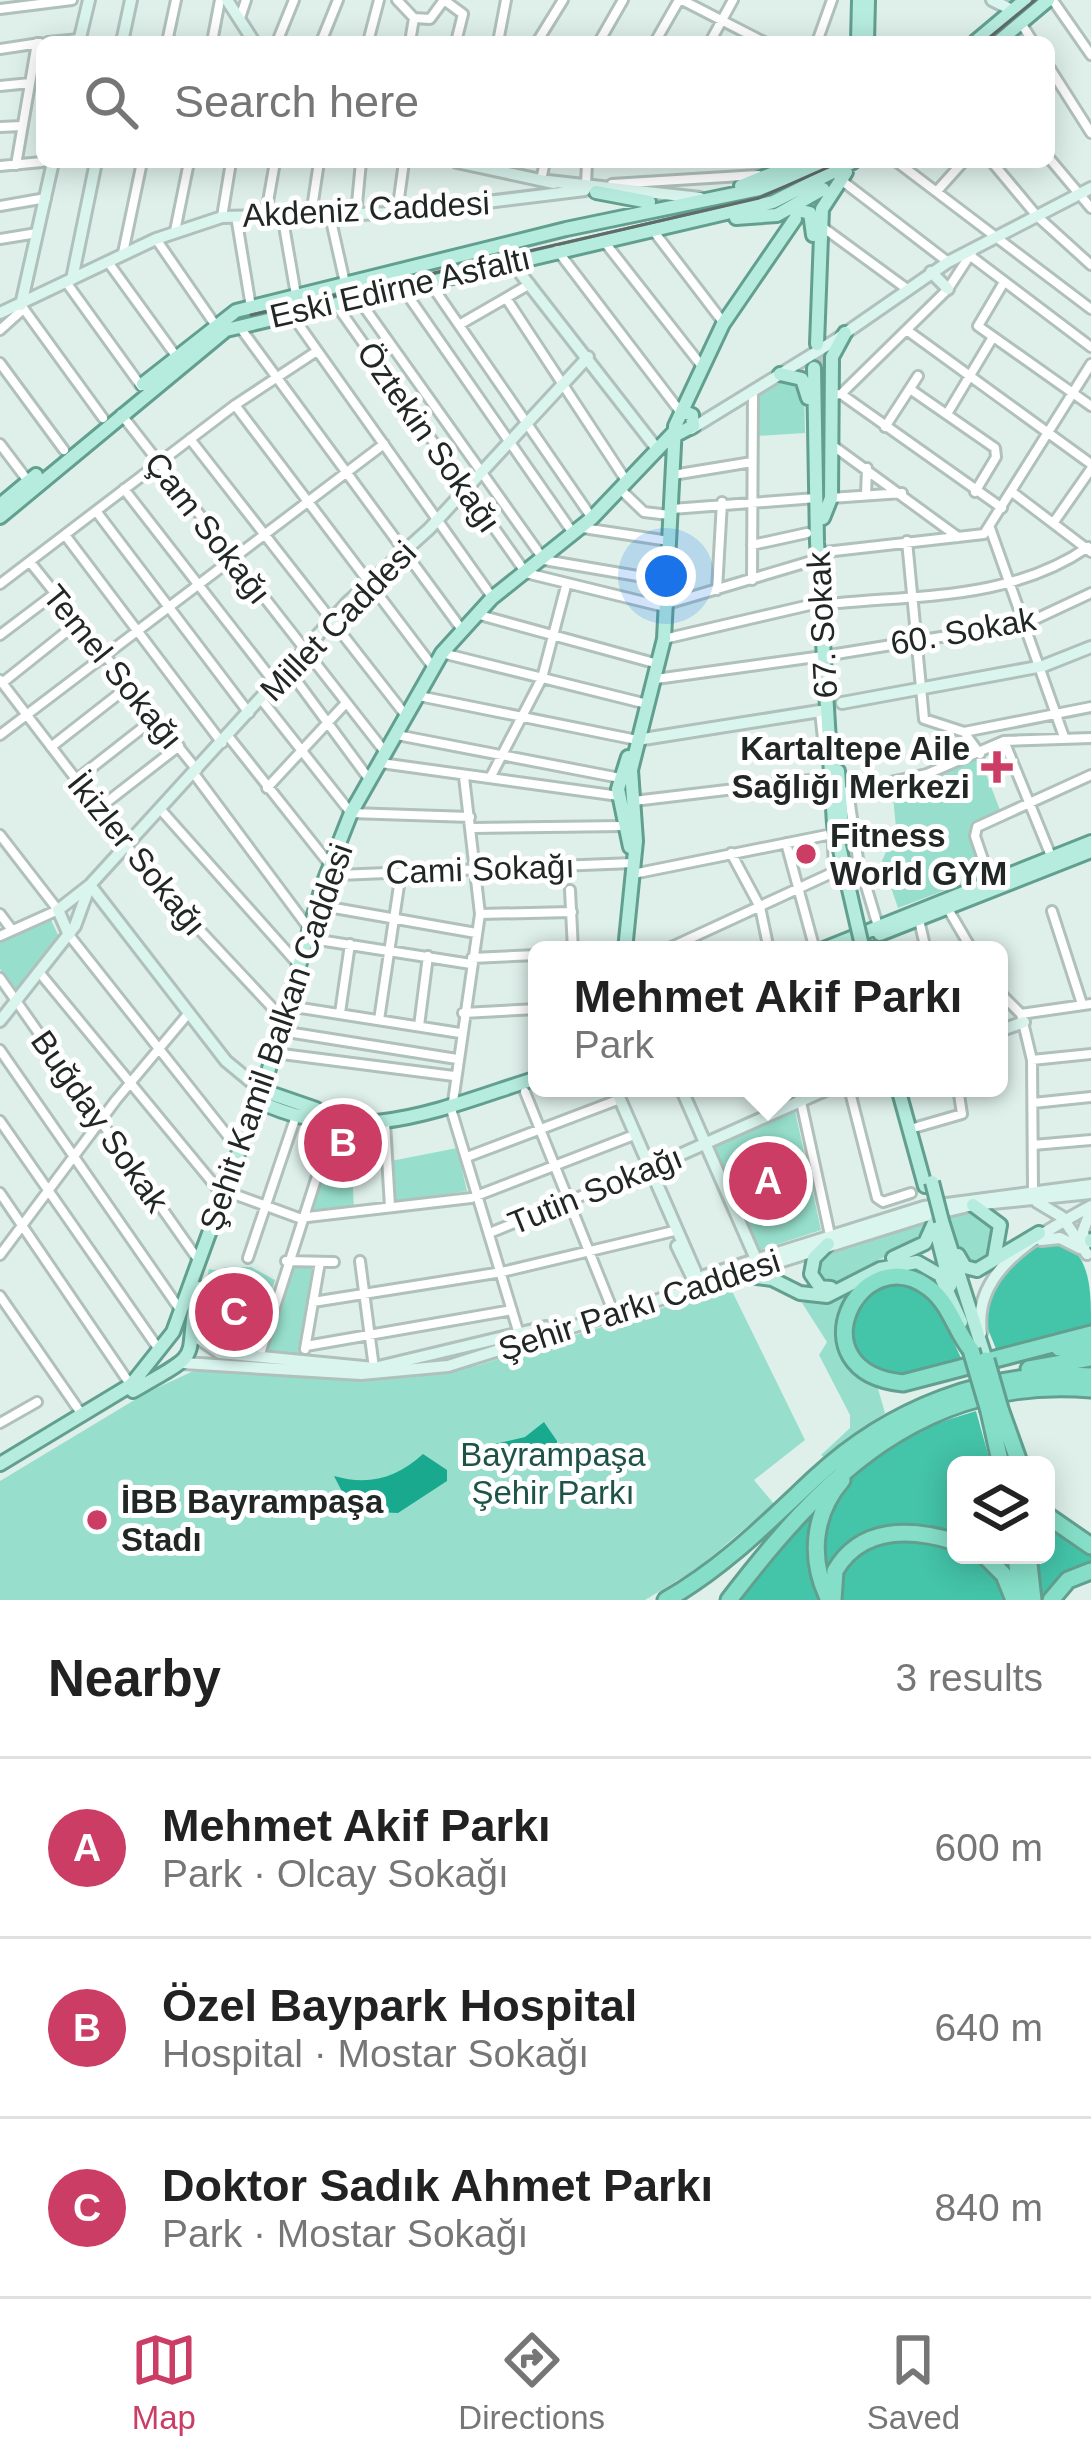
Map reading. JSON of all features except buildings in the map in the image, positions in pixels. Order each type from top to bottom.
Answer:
[{"type":"highway","points":[[1013,1456],[995,1410],[970,1350],[940,1298],[913,1280],[895,1277],[872,1283],[854,1298],[845,1317],[844,1339],[852,1360],[878,1379],[911,1383],[992,1360],[1091,1334]]},
{"type":"highway","points":[[992,1360],[1091,1346]]},
{"type":"highway","points":[[666,1600],[721,1563],[872,1434],[1016,1371],[1091,1358]]},
{"type":"highway","points":[[992,1360],[1000,1456]]},
{"type":"highway","points":[[967,1389],[1019,1378],[1091,1376]]},
{"type":"highway","points":[[729,1600],[817,1493],[896,1433],[974,1401],[1054,1388],[1091,1391]]},
{"type":"highway","points":[[831,1600],[816,1560],[823,1510],[846,1476],[896,1433]]},
{"type":"highway","points":[[1055,1522],[1091,1546]]},
{"type":"highway","points":[[831,1600],[835,1571],[864,1540],[896,1533],[947,1541]]},
{"type":"highway","points":[[993,1564],[1017,1600]]},
{"type":"highway","points":[[1016,1564],[1017,1600]]},
{"type":"highway","points":[[1029,1564],[1033,1600]]},
{"type":"highway","points":[[1051,1600],[1068,1580],[1091,1571]]},
{"type":"main road","points":[[80,36],[88,0]]},
{"type":"main road","points":[[123,36],[130,0]]},
{"type":"main road","points":[[224,0],[250,36]]},
{"type":"main road","points":[[863,36],[864,0]]},
{"type":"main road","points":[[992,0],[1016,16]]},
{"type":"main road","points":[[984,36],[1029,6],[1053,1]]},
{"type":"main road","points":[[1002,36],[1016,16]]},
{"type":"main road","points":[[21,308],[52,168]]},
{"type":"main road","points":[[69,281],[95,168]]},
{"type":"main road","points":[[509,168],[545,181],[712,199],[789,168]]},
{"type":"main road","name":"Eski Edirne Asfaltı","points":[[0,505],[64,450],[112,418],[141,386],[214,323],[236,311],[776,184],[812,168]]},
{"type":"main road","points":[[632,868],[624,792],[664,639],[675,433],[688,418],[701,365],[723,324],[794,214],[848,168]]},
{"type":"main road","points":[[818,347],[817,226],[825,203],[848,168]]},
{"type":"main road","name":"Eski Edirne Asfaltı","points":[[0,517],[212,338],[239,326],[773,202],[848,168]]},
{"type":"main road","points":[[592,188],[649,202]]},
{"type":"main road","name":"Akdeniz Caddesi","points":[[0,313],[21,308],[156,239],[229,216],[397,213],[592,188]]},
{"type":"main road","points":[[688,418],[709,412],[843,332],[948,262],[1091,188]]},
{"type":"main road","points":[[688,418],[753,393],[818,347],[817,226],[810,213],[736,218]]},
{"type":"main road","points":[[510,260],[657,449]]},
{"type":"main road","points":[[931,272],[948,289]]},
{"type":"main road","points":[[236,311],[239,326]]},
{"type":"main road","points":[[820,320],[843,332]]},
{"type":"main road","points":[[824,518],[832,498],[836,395],[832,357],[843,332]]},
{"type":"main road","name":"Millet Caddesi","points":[[61,913],[196,773],[331,621],[438,520],[587,357]]},
{"type":"main road","name":"67. Sokak","points":[[821,556],[824,518],[818,368],[815,498],[836,828],[866,941]]},
{"type":"main road","points":[[781,374],[806,384],[808,492],[815,498]]},
{"type":"main road","name":"Şehit Kamil Balkan Caddesi","points":[[0,1464],[131,1385],[166,1342],[182,1312],[268,1072],[315,904],[351,813],[442,653],[460,627],[582,527],[675,433]]},
{"type":"main road","points":[[842,703],[1042,667],[1091,647]]},
{"type":"main road","points":[[637,740],[820,711]]},
{"type":"main road","points":[[624,792],[632,868],[626,941]]},
{"type":"main road","points":[[840,941],[1091,842]]},
{"type":"main road","points":[[863,941],[1091,851]]},
{"type":"main road","points":[[0,1022],[79,920],[90,885]]},
{"type":"main road","points":[[90,885],[188,1014],[259,1096],[335,1120],[385,1123],[528,1077]]},
{"type":"main road","points":[[87,904],[107,907]]},
{"type":"main road","points":[[61,913],[79,920]]},
{"type":"main road","points":[[61,913],[69,935]]},
{"type":"main road","points":[[1008,1026],[1023,1018]]},
{"type":"main road","points":[[268,1072],[276,1089],[296,1110],[381,1116],[452,1105]]},
{"type":"main road","points":[[618,1097],[694,1271],[694,1282]]},
{"type":"main road","points":[[685,1097],[756,1259]]},
{"type":"main road","name":"Tutin Sokağı","points":[[648,1169],[794,1097]]},
{"type":"main road","points":[[904,1097],[956,1310]]},
{"type":"main road","points":[[905,1097],[917,1127],[928,1184]]},
{"type":"main road","name":"Şehir Parkı Caddesi","points":[[183,1363],[303,1362],[374,1368],[520,1335],[732,1274],[949,1202],[1091,1189]]},
{"type":"main road","name":"Şehir Parkı Caddesi","points":[[195,1336],[214,1352],[258,1362],[361,1374],[448,1366],[756,1259],[973,1205],[1091,1189]]},
{"type":"main road","points":[[1022,1201],[1042,1203],[1090,1249]]},
{"type":"main road","points":[[973,1205],[1000,1225],[1001,1243],[988,1266]]},
{"type":"main road","points":[[938,1222],[965,1267],[988,1266],[1091,1208]]},
{"type":"main road","points":[[1090,1249],[1083,1231],[1091,1208]]},
{"type":"main road","points":[[829,1240],[810,1266],[814,1282],[824,1288],[920,1247],[938,1222]]},
{"type":"main road","points":[[938,1222],[992,1360]]},
{"type":"main road","points":[[992,1360],[979,1310],[983,1289],[1002,1266],[1038,1237],[1090,1249]]},
{"type":"main road","points":[[732,1274],[772,1279],[800,1293],[827,1295],[880,1269],[917,1262],[940,1275],[970,1350]]},
{"type":"main road","name":"Şehit Kamil Balkan Caddesi","points":[[183,1363],[195,1336],[200,1263]]},
{"type":"main road","points":[[183,1363],[168,1359],[166,1342],[189,1330],[195,1336]]},
{"type":"main road","points":[[0,1473],[183,1363]]},
{"type":"street","points":[[0,8],[72,0]]},
{"type":"street","points":[[168,36],[176,0]]},
{"type":"street","points":[[214,36],[224,0]]},
{"type":"street","points":[[240,20],[246,0]]},
{"type":"street","points":[[279,36],[294,0]]},
{"type":"street","points":[[323,36],[338,0]]},
{"type":"street","points":[[370,36],[379,0]]},
{"type":"street","points":[[397,0],[414,18],[430,19],[444,0],[463,14],[458,36]]},
{"type":"street","points":[[499,36],[506,0]]},
{"type":"street","points":[[541,36],[562,0]]},
{"type":"street","points":[[602,36],[623,0]]},
{"type":"street","points":[[659,36],[681,0],[752,36]]},
{"type":"street","points":[[713,36],[733,0]]},
{"type":"street","points":[[819,36],[832,0]]},
{"type":"street","points":[[1053,1],[1091,55]]},
{"type":"street","points":[[1016,16],[1029,36]]},
{"type":"street","points":[[411,36],[414,18]]},
{"type":"street","points":[[0,50],[36,43]]},
{"type":"street","points":[[16,165],[36,62]]},
{"type":"street","points":[[1055,76],[1091,133]]},
{"type":"street","points":[[0,86],[30,83]]},
{"type":"street","points":[[0,128],[23,126]]},
{"type":"street","points":[[0,166],[36,163]]},
{"type":"street","points":[[1055,166],[1091,208]]},
{"type":"street","points":[[123,255],[141,168]]},
{"type":"street","points":[[175,231],[188,168]]},
{"type":"street","points":[[232,168],[229,216],[251,307]]},
{"type":"street","points":[[266,214],[274,168]]},
{"type":"street","points":[[311,215],[318,168]]},
{"type":"street","points":[[356,216],[360,168]]},
{"type":"street","points":[[397,213],[403,168]]},
{"type":"street","points":[[545,168],[545,181]]},
{"type":"street","points":[[588,168],[592,188],[702,175],[772,176]]},
{"type":"street","points":[[702,168],[702,175]]},
{"type":"street","points":[[848,168],[948,262]]},
{"type":"street","points":[[905,168],[1091,309]]},
{"type":"street","points":[[938,191],[958,168]]},
{"type":"street","points":[[997,168],[1037,216],[1091,265]]},
{"type":"street","points":[[0,206],[46,198]]},
{"type":"street","points":[[282,214],[296,295]]},
{"type":"street","points":[[330,216],[345,283]]},
{"type":"street","points":[[817,226],[907,289]]},
{"type":"street","points":[[652,228],[723,324]]},
{"type":"street","points":[[0,239],[37,233]]},
{"type":"street","points":[[156,239],[214,323]]},
{"type":"street","points":[[602,239],[701,365]]},
{"type":"street","points":[[557,250],[688,418]]},
{"type":"street","points":[[1002,508],[836,395],[908,331],[948,289],[973,253],[1091,346]]},
{"type":"street","points":[[108,262],[176,356]]},
{"type":"street","points":[[427,279],[526,422],[582,527]]},
{"type":"street","points":[[69,281],[141,386]]},
{"type":"street","points":[[1004,282],[978,326],[1091,406]]},
{"type":"street","points":[[459,325],[530,284]]},
{"type":"street","points":[[401,286],[509,443],[582,527],[670,541]]},
{"type":"street","points":[[357,296],[544,560],[668,582]]},
{"type":"street","points":[[506,298],[644,512],[722,502],[815,498]]},
{"type":"street","name":"Öztekin Sokağı","points":[[334,302],[464,492],[526,573]]},
{"type":"street","points":[[0,330],[21,308]]},
{"type":"street","name":"Çam Sokağı","points":[[21,308],[112,418],[158,463],[384,758]]},
{"type":"street","points":[[290,313],[493,598]]},
{"type":"street","points":[[239,326],[460,627]]},
{"type":"street","points":[[908,331],[1089,464]]},
{"type":"street","points":[[947,414],[993,337]]},
{"type":"street","points":[[0,584],[235,405],[317,351]]},
{"type":"street","points":[[0,363],[64,450]]},
{"type":"street","points":[[526,573],[566,586],[667,605],[821,556],[959,538],[990,528],[1091,364]]},
{"type":"street","points":[[885,427],[919,376]]},
{"type":"street","points":[[910,389],[995,448],[996,457],[975,492]]},
{"type":"street","points":[[752,580],[753,393]]},
{"type":"street","points":[[415,416],[433,403]]},
{"type":"street","points":[[235,405],[434,668]]},
{"type":"street","points":[[190,439],[407,718]]},
{"type":"street","points":[[0,444],[28,481]]},
{"type":"street","points":[[0,735],[384,444]]},
{"type":"street","points":[[832,445],[959,538]]},
{"type":"street","points":[[1054,522],[1089,464],[1091,449]]},
{"type":"street","points":[[674,475],[752,462]]},
{"type":"street","points":[[866,496],[867,468]]},
{"type":"street","points":[[124,489],[275,683]]},
{"type":"street","points":[[1012,492],[1087,546]]},
{"type":"street","points":[[832,498],[903,493]]},
{"type":"street","points":[[717,590],[722,502]]},
{"type":"street","points":[[95,511],[249,713]]},
{"type":"street","points":[[990,528],[1028,623],[1064,737]]},
{"type":"street","points":[[839,603],[1013,586],[1054,570],[1087,546],[1091,529]]},
{"type":"street","points":[[752,545],[807,533]]},
{"type":"street","points":[[64,535],[329,870]]},
{"type":"street","points":[[907,542],[924,719],[964,732],[1057,710],[1091,707]]},
{"type":"street","name":"Temel Sokağı","points":[[29,562],[179,746],[307,932]]},
{"type":"street","points":[[490,778],[542,678],[566,586]]},
{"type":"street","name":"60. Sokak","points":[[656,679],[1028,623],[1091,593]]},
{"type":"street","points":[[0,635],[53,595]]},
{"type":"street","points":[[664,639],[814,604]]},
{"type":"street","points":[[475,614],[660,664]]},
{"type":"street","points":[[1,682],[76,623]]},
{"type":"street","points":[[442,653],[647,704]]},
{"type":"street","points":[[288,669],[371,782]]},
{"type":"street","name":"İkizler Sokağı","points":[[1,682],[127,846],[283,1018]]},
{"type":"street","points":[[51,747],[129,686]]},
{"type":"street","points":[[418,696],[637,740]]},
{"type":"street","points":[[261,699],[351,813],[470,817]]},
{"type":"street","points":[[267,788],[345,704]]},
{"type":"street","name":"67. Sokak","points":[[797,890],[835,872],[836,828],[820,711]]},
{"type":"street","points":[[76,780],[155,718]]},
{"type":"street","points":[[964,732],[980,754]]},
{"type":"street","points":[[397,735],[502,756],[624,792]]},
{"type":"street","points":[[878,926],[858,859],[848,791],[927,774],[1004,741],[1091,738]]},
{"type":"street","points":[[1004,741],[1052,858]]},
{"type":"street","points":[[98,809],[179,746]]},
{"type":"street","points":[[384,758],[464,777],[624,792],[827,778]]},
{"type":"street","points":[[990,880],[975,836],[977,827],[1091,775]]},
{"type":"street","points":[[464,777],[480,914],[452,1105],[520,1335]]},
{"type":"street","points":[[161,810],[298,964]]},
{"type":"street","points":[[472,829],[626,826]]},
{"type":"street","name":"Cami Sokağı","points":[[329,870],[338,874],[632,868],[786,843],[836,828]]},
{"type":"street","points":[[0,836],[61,913],[0,935]]},
{"type":"street","points":[[786,843],[815,941]]},
{"type":"street","points":[[730,853],[760,907],[767,941]]},
{"type":"street","points":[[380,1020],[401,872]]},
{"type":"street","points":[[571,890],[573,941]]},
{"type":"street","points":[[685,941],[797,890]]},
{"type":"street","points":[[315,904],[476,933]]},
{"type":"street","points":[[948,907],[967,941]]},
{"type":"street","points":[[1023,1018],[1087,1004],[1052,911]]},
{"type":"street","points":[[480,914],[572,912]]},
{"type":"street","points":[[0,914],[12,930]]},
{"type":"street","points":[[919,919],[924,941]]},
{"type":"street","points":[[307,932],[350,944],[471,961],[528,957]]},
{"type":"street","points":[[69,935],[239,1150]]},
{"type":"street","points":[[340,1013],[350,944]]},
{"type":"street","points":[[419,1026],[428,956]]},
{"type":"street","points":[[39,972],[224,1192],[299,1218],[480,1195],[634,1135]]},
{"type":"street","name":"Buğday Sokak","points":[[0,978],[200,1263]]},
{"type":"street","points":[[1008,1002],[1023,1018],[1032,1060],[1033,1191]]},
{"type":"street","points":[[463,1013],[528,1010]]},
{"type":"street","points":[[283,1018],[340,1013],[460,1033]]},
{"type":"street","points":[[0,1255],[130,1081],[188,1014]]},
{"type":"street","points":[[283,1018],[457,1059]]},
{"type":"street","points":[[0,1050],[182,1312]]},
{"type":"street","points":[[274,1053],[454,1076]]},
{"type":"street","points":[[1032,1060],[1091,1054]]},
{"type":"street","points":[[524,1092],[611,1306]]},
{"type":"street","points":[[467,1157],[610,1097]]},
{"type":"street","points":[[801,1097],[829,1240]]},
{"type":"street","points":[[851,1097],[877,1198],[883,1202],[911,1193]]},
{"type":"street","points":[[917,1127],[962,1114],[959,1097]]},
{"type":"street","points":[[1033,1103],[1091,1097]]},
{"type":"street","points":[[248,1258],[296,1110]]},
{"type":"street","points":[[258,1362],[299,1218],[335,1120]]},
{"type":"street","points":[[0,1121],[48,1191],[166,1342]]},
{"type":"street","points":[[385,1123],[390,1207]]},
{"type":"street","points":[[1033,1145],[1091,1139]]},
{"type":"street","name":"Tutin Sokağı","points":[[492,1232],[572,1204],[648,1169]]},
{"type":"street","points":[[0,1193],[131,1385]]},
{"type":"street","points":[[313,1302],[502,1272],[674,1232]]},
{"type":"street","points":[[286,1261],[334,1262]]},
{"type":"street","points":[[303,1362],[320,1262]]},
{"type":"street","points":[[360,1262],[374,1368]]},
{"type":"street","points":[[0,1296],[83,1416]]},
{"type":"street","points":[[306,1346],[512,1310]]},
{"type":"street","points":[[2,1418],[37,1402]]},
{"type":"green space","points":[[797,379],[804,390],[805,433],[756,436],[757,395]]},
{"type":"green space","points":[[980,758],[1000,810],[971,826],[980,877],[898,908],[882,861],[896,828],[892,787]]},
{"type":"green space","points":[[50,918],[60,939],[16,991],[0,969],[0,942]]},
{"type":"green space","points":[[795,1111],[821,1230],[760,1250],[711,1148]]},
{"type":"green space","points":[[457,1148],[467,1191],[395,1202],[391,1161]]},
{"type":"green space","points":[[325,1163],[352,1171],[354,1209],[308,1213]]},
{"type":"green space","points":[[972,1211],[992,1221],[997,1238],[987,1260],[976,1267],[962,1258],[946,1217]]},
{"type":"green space","points":[[928,1221],[925,1236],[838,1281],[829,1284],[816,1276],[824,1253]]},
{"type":"green space","points":[[313,1263],[300,1355],[267,1352],[290,1265]]},
{"type":"green space","points":[[225,1267],[251,1267],[275,1280],[254,1350],[221,1341],[205,1326],[202,1303],[209,1269],[223,1272]]},
{"type":"green space","name":"Bayrampaşa Şehir Parkı","points":[[730,1287],[805,1440],[754,1480],[774,1504],[698,1568],[645,1600],[0,1600],[0,1481],[146,1393],[191,1372],[209,1368],[367,1379],[415,1377],[479,1365]]},
{"type":"green space","points":[[839,1296],[846,1299],[838,1325],[841,1350],[854,1370],[877,1385],[885,1413],[826,1458],[821,1455],[850,1428],[850,1415],[819,1355],[827,1342],[802,1303]]},
{"type":"shaded area","points":[[1051,1241],[1064,1244],[1081,1260],[1089,1284],[1091,1324],[996,1349],[984,1316],[990,1287],[1017,1258]]},
{"type":"shaded area","points":[[897,1281],[931,1295],[963,1362],[915,1373],[887,1372],[861,1358],[849,1344],[854,1307],[877,1286]]},
{"type":"shaded area","points":[[976,1411],[988,1456],[947,1456],[947,1536],[870,1533],[824,1578],[823,1543],[829,1513],[843,1487],[887,1448]]},
{"type":"shaded area","points":[[544,1422],[557,1441],[557,1465],[486,1470],[481,1460],[490,1445],[525,1437]]},
{"type":"shaded area","points":[[423,1454],[447,1470],[447,1481],[398,1513],[352,1511],[334,1476],[382,1478]]},
{"type":"shaded area","points":[[822,1498],[824,1600],[740,1600]]},
{"type":"shaded area","points":[[1055,1528],[1091,1551],[1091,1567],[1063,1577],[1040,1600],[1035,1564],[1055,1564]]},
{"type":"shaded area","points":[[893,1540],[947,1548],[947,1564],[985,1564],[1009,1600],[840,1600],[847,1564],[867,1548]]},
{"type":"tunnel","points":[[649,202],[719,215]]},
{"type":"tunnel","points":[[821,339],[821,368]]},
{"type":"tram line","points":[[991,36],[1035,0]]},
{"type":"tram line","points":[[251,315],[759,198],[826,168]]},
{"type":"place","name":"Kartaltepe Aile Sağlığı Merkezi","points":[[997,767]]},
{"type":"place","name":"Fitness World GYM","points":[[806,854]]},
{"type":"place","name":"Özel Baypark Hospital","points":[[343,1143]]},
{"type":"place","name":"Mehmet Akif Parkı","points":[[768,1181]]},
{"type":"place","name":"Doktor Sadık Ahmet Parkı","points":[[234,1312]]},
{"type":"place","name":"İBB Bayrampaşa Stadı","points":[[97,1520]]}]
